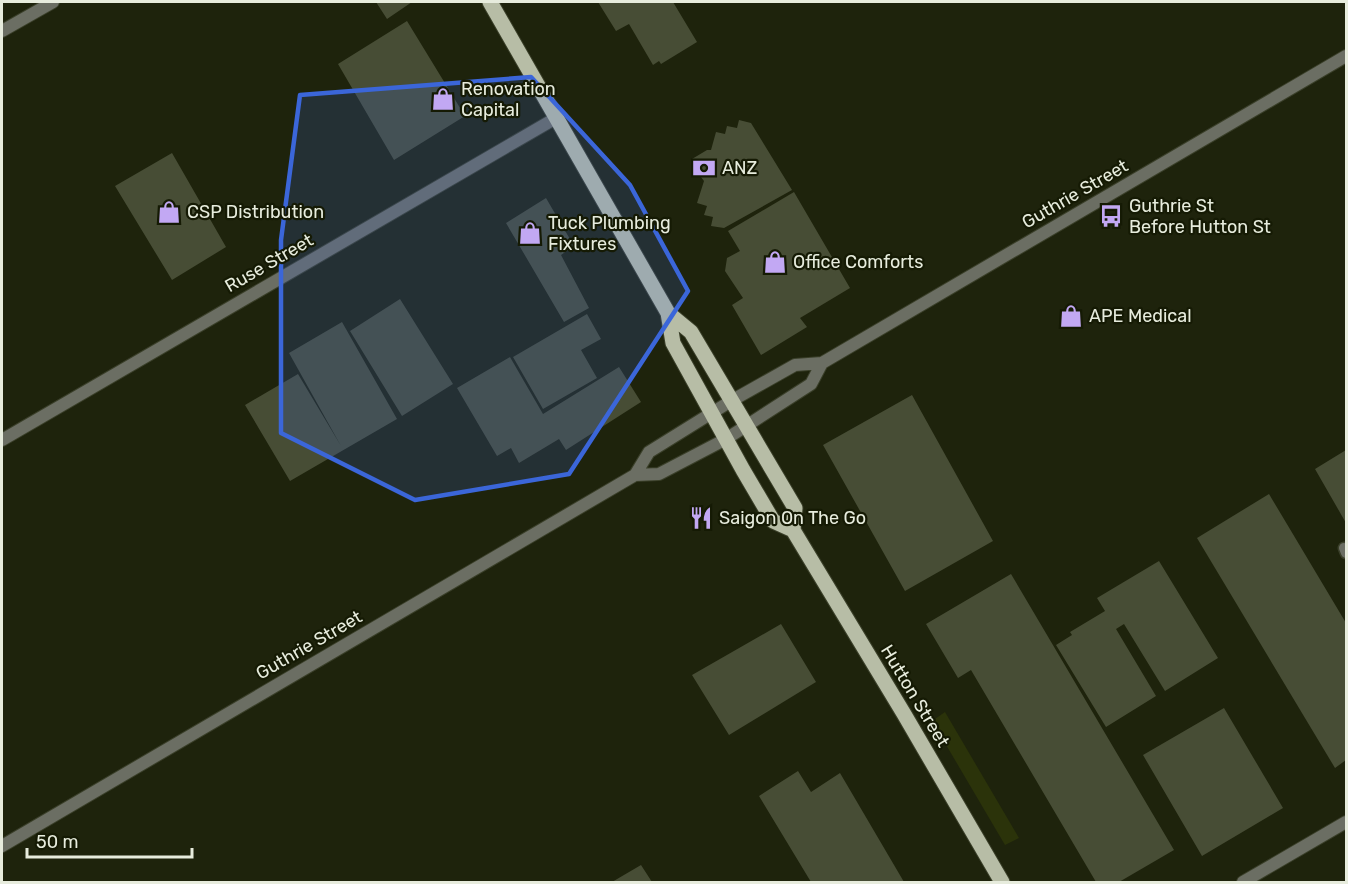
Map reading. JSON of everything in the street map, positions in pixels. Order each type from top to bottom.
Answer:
[{"type":"main road","name":"Hutton Street","points":[[490,2],[668,312],[691,332],[747,425],[795,508],[793,530],[1002,882]]},
{"type":"main road","name":"Hutton Street","points":[[668,312],[673,344],[711,414],[773,522],[793,530]]},
{"type":"street","points":[[2,32],[53,2]]},
{"type":"street","name":"Guthrie Street","points":[[635,475],[649,452],[731,401],[795,365],[822,363],[1347,56]]},
{"type":"street","name":"Ruse Street","points":[[2,440],[556,118]]},
{"type":"street","name":"Guthrie Street","points":[[2,846],[635,475],[659,474],[726,439],[811,384],[822,363]]},
{"type":"street","points":[[1243,882],[1347,822]]},
{"type":"highlighted area","points":[[531,77],[630,185],[688,291],[569,474],[415,500],[281,433],[281,240],[300,95]]},
{"type":"green space","points":[[945,712],[1019,838],[1005,845],[932,721]]},
{"type":"building","points":[[376,2],[412,2],[387,19]]},
{"type":"building","points":[[598,2],[673,2],[697,42],[661,64],[659,61],[653,65],[629,24],[616,31]]},
{"type":"building","points":[[407,21],[465,116],[394,160],[338,64]]},
{"type":"building","points":[[739,120],[751,123],[792,190],[724,228],[711,226],[713,217],[704,215],[707,206],[697,203],[704,181],[691,164],[692,159],[711,150],[716,132],[725,134],[727,126],[737,128]]},
{"type":"building","points":[[172,153],[226,247],[172,280],[115,186]]},
{"type":"building","points":[[794,192],[850,288],[800,318],[807,327],[761,355],[732,305],[743,298],[725,271],[727,258],[740,251],[728,231]]},
{"type":"building","points":[[546,198],[574,246],[561,255],[589,308],[564,322],[506,223]]},
{"type":"building","points":[[400,299],[453,384],[402,416],[350,331]]},
{"type":"building","points":[[587,314],[601,339],[581,350],[597,378],[543,409],[513,357]]},
{"type":"building","points":[[342,322],[397,419],[290,481],[245,405],[298,374],[341,446],[289,353]]},
{"type":"building","points":[[510,357],[543,414],[619,367],[641,402],[566,450],[559,439],[519,463],[511,448],[497,456],[457,388]]},
{"type":"building","points":[[912,395],[993,541],[905,591],[823,445]]},
{"type":"building","points":[[1346,450],[1346,523],[1315,469]]},
{"type":"building","points":[[1269,494],[1346,623],[1346,760],[1335,768],[1197,538]]},
{"type":"building","points":[[1159,561],[1218,658],[1165,691],[1124,624],[1116,629],[1156,696],[1106,727],[1056,645],[1072,635],[1070,632],[1105,611],[1097,598]]},
{"type":"building","points":[[1011,574],[1174,850],[1119,882],[1096,882],[971,670],[958,678],[926,624]]},
{"type":"building","points":[[781,624],[816,682],[729,735],[692,675]]},
{"type":"building","points":[[1224,708],[1283,808],[1202,856],[1143,755]]},
{"type":"building","points":[[798,771],[811,792],[840,773],[904,882],[811,882],[759,796]]},
{"type":"building","points":[[641,865],[652,882],[612,882]]},
{"type":"place","name":"Renovation Capital","points":[[443,99]]},
{"type":"place","name":"ANZ","points":[[704,168]]},
{"type":"place","name":"CSP Distribution","points":[[169,212]]},
{"type":"place","name":"Guthrie St Before Hutton St","points":[[1111,216]]},
{"type":"place","name":"Tuck Plumbing Fixtures","points":[[530,233]]},
{"type":"place","name":"Office Comforts","points":[[775,262]]},
{"type":"place","name":"APE Medical","points":[[1071,316]]},
{"type":"place","name":"Saigon On The Go","points":[[701,518]]}]
